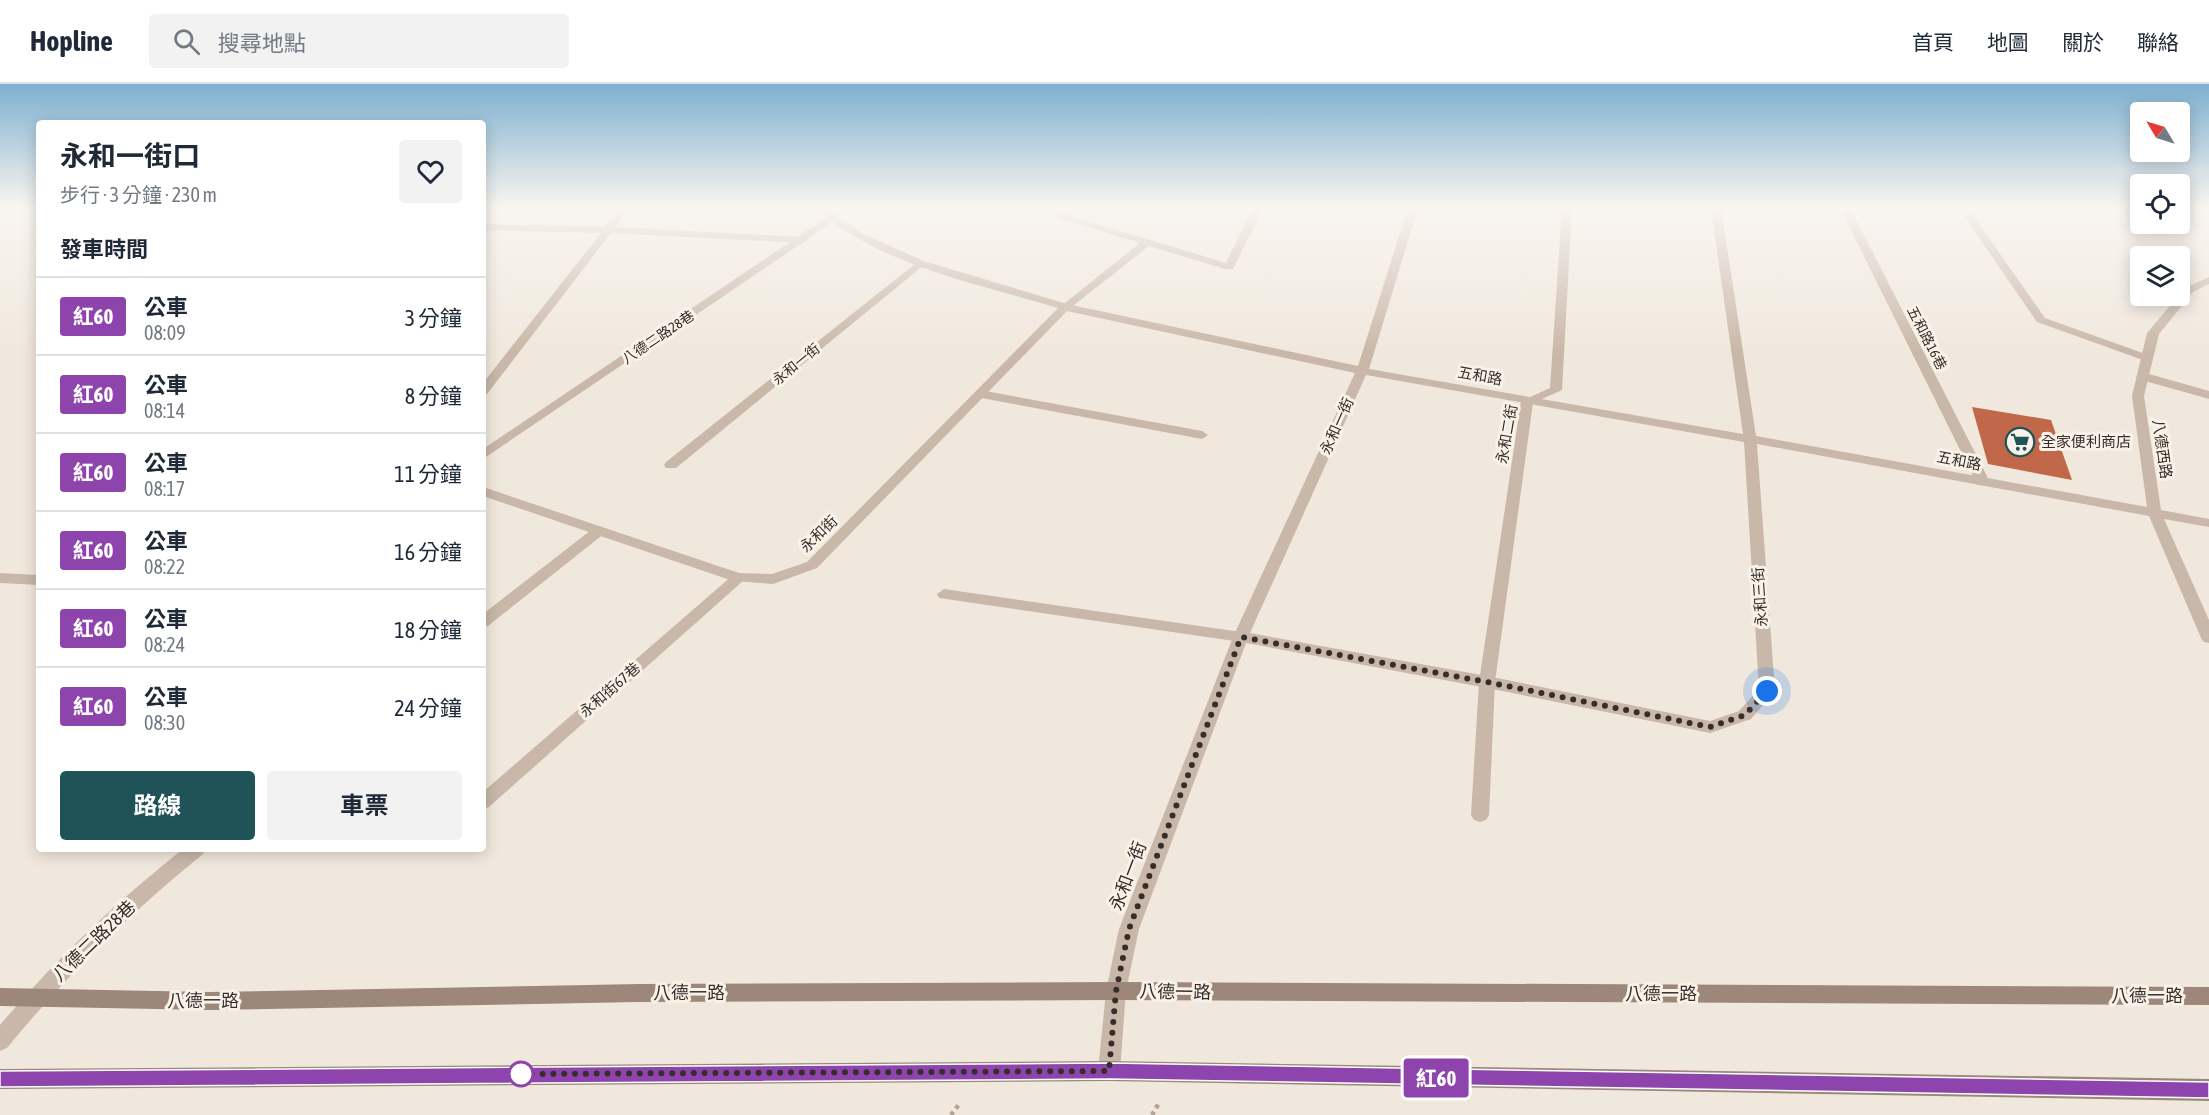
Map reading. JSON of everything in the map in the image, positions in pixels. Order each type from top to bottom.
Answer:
[{"type":"street","points":[[486,388],[587,256]]},
{"type":"street","name":"八德二路28巷","points":[[486,453],[779,256]]},
{"type":"street","name":"五和路","points":[[905,256],[920,263],[1065,307],[1362,371],[2209,523]]},
{"type":"street","name":"永和街","points":[[600,530],[738,578],[773,579],[812,566],[1065,307],[1129,256]]},
{"type":"street","points":[[1191,256],[1229,267],[1234,256]]},
{"type":"street","name":"永和一街","points":[[1109,1071],[1116,991],[1129,929],[1241,637],[1362,371],[1398,256]]},
{"type":"street","name":"永和二街","points":[[1480,815],[1487,682],[1527,401],[1556,390],[1564,256]]},
{"type":"street","name":"永和三街","points":[[1487,682],[1710,727],[1745,715],[1767,691],[1750,439],[1723,256]]},
{"type":"street","name":"五和路16巷","points":[[1869,256],[1983,482]]},
{"type":"street","points":[[1997,256],[2041,320],[2146,358]]},
{"type":"street","name":"永和一街","points":[[672,465],[920,263]]},
{"type":"street","name":"八德西路","points":[[2206,283],[2189,290],[2152,333],[2138,396],[2155,514],[2209,638]]},
{"type":"street","points":[[2142,376],[2209,395]]},
{"type":"street","points":[[980,394],[1202,435]]},
{"type":"street","points":[[486,492],[600,530]]},
{"type":"street","points":[[486,620],[600,530]]},
{"type":"street","points":[[0,578],[36,580]]},
{"type":"street","name":"永和街67巷","points":[[486,799],[738,578]]},
{"type":"street","points":[[944,594],[1241,637],[1487,682]]},
{"type":"street","name":"八德二路28巷","points":[[0,1041],[34,999],[160,877],[192,852]]},
{"type":"street","name":"八德一路","points":[[0,997],[208,1001],[639,993],[1116,991],[2209,996]]},
{"type":"street","points":[[0,1079],[1109,1071],[2209,1090]]},
{"type":"building","name":"全家便利商店","points":[[1972,407],[2051,420],[2072,480],[1988,464]]},
{"type":"bus line","name":"紅60","points":[[0,1079],[1109,1071],[2209,1090]]},
{"type":"place","name":"全家便利商店","points":[[2020,442]]},
{"type":"route","points":[[521,1074],[1109,1071],[1116,991],[1129,929],[1241,637],[1487,682],[1710,727],[1745,715],[1767,691]]}]
